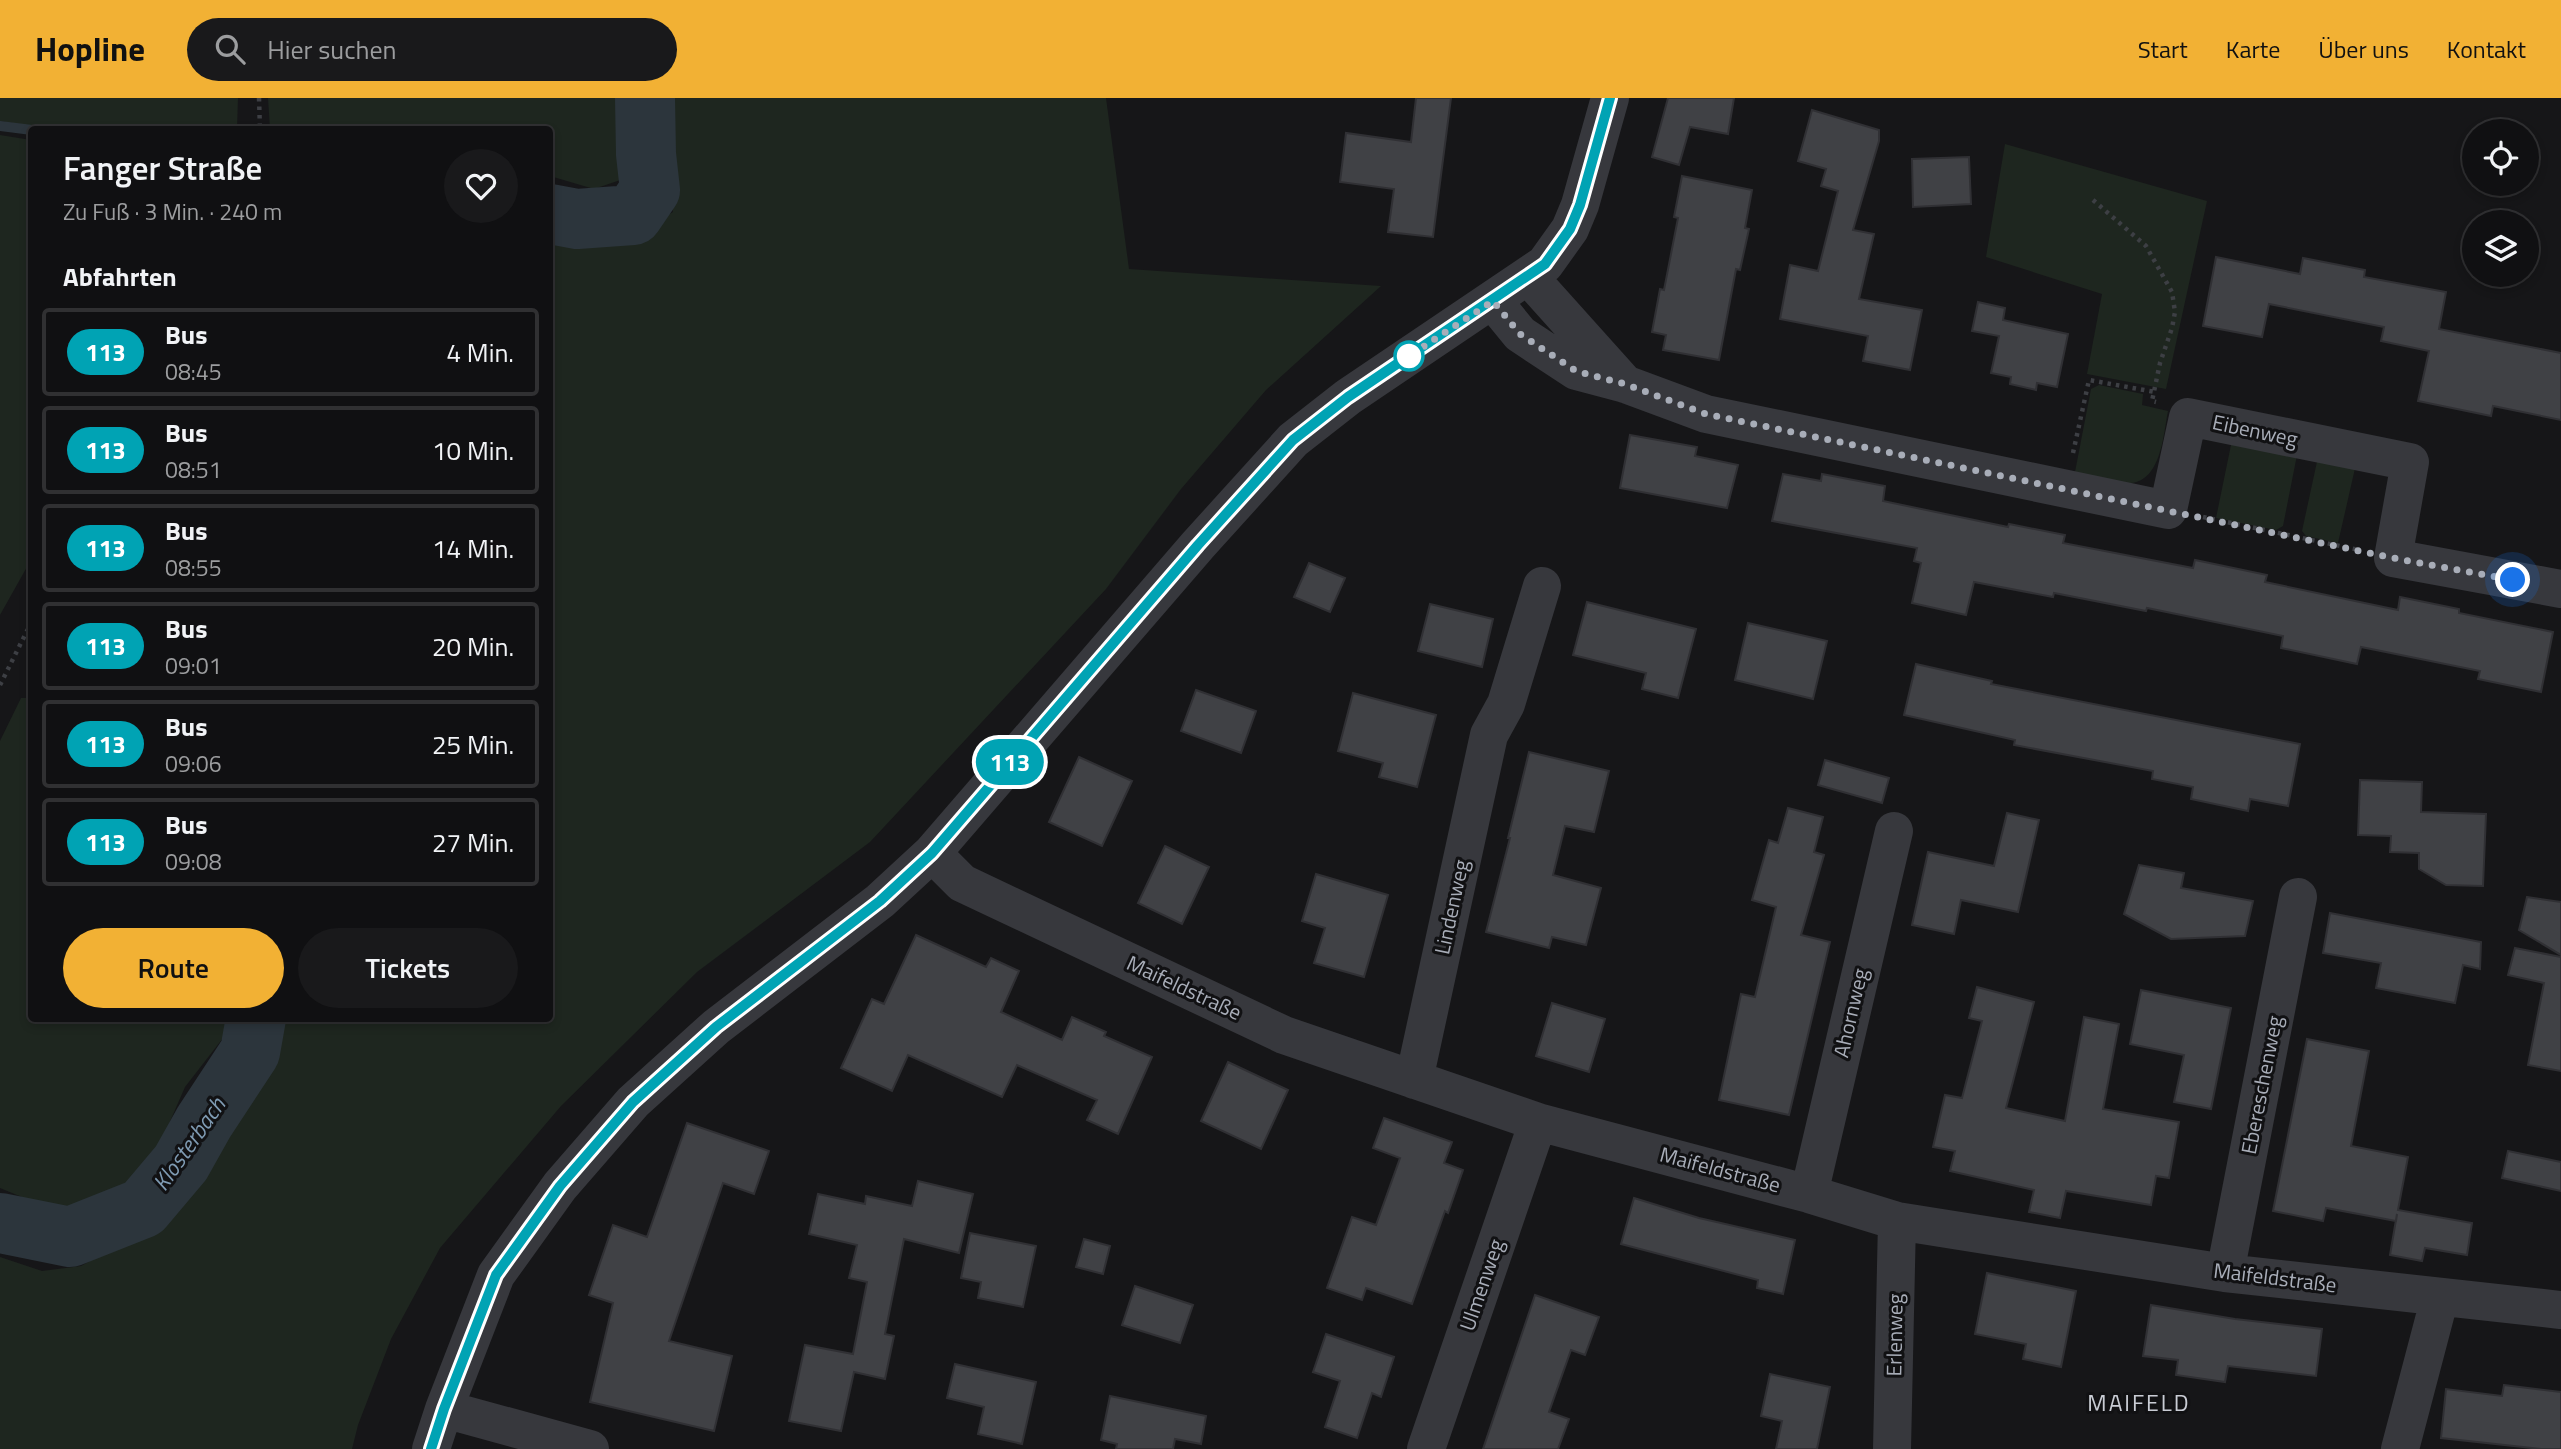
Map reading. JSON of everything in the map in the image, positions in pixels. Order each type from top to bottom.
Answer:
[{"type":"street","points":[[431,1449],[496,1275],[560,1186],[633,1102],[716,1027],[880,901],[932,853],[1198,545],[1293,440],[1348,397],[1545,264],[1570,229],[1580,205],[1611,98]]},
{"type":"street","points":[[1529,277],[1625,384]]},
{"type":"street","points":[[1493,301],[1520,334],[1576,371],[1625,384],[1706,414],[2168,510]]},
{"type":"street","name":"Eibenweg","points":[[2168,510],[2188,417],[2410,462],[2393,558]]},
{"type":"street","points":[[2393,558],[2561,589]]},
{"type":"street","name":"Lindenweg","points":[[1415,1080],[1489,735],[1506,704],[1542,586]]},
{"type":"street","name":"Ahornweg","points":[[1809,1194],[1894,831]]},
{"type":"street","name":"Maifeldstraße","points":[[932,853],[962,883],[1284,1035],[1538,1122],[1809,1194],[1897,1221],[2225,1273],[2561,1310]]},
{"type":"street","name":"Ebereschenweg","points":[[2225,1273],[2298,897]]},
{"type":"street","name":"Ulmenweg","points":[[1426,1449],[1538,1122]]},
{"type":"street","name":"Erlenweg","points":[[1892,1449],[1897,1221]]},
{"type":"street","points":[[2400,1449],[2440,1297]]},
{"type":"street","points":[[444,1409],[590,1449]]},
{"type":"path","points":[[259,98],[260,126]]},
{"type":"path","points":[[2093,200],[2146,246],[2172,292],[2174,320],[2160,363],[2152,401],[2169,405],[2188,417]]},
{"type":"path","points":[[2066,489],[2090,380],[2155,392]]},
{"type":"path","points":[[2168,510],[2393,558]]},
{"type":"path","points":[[0,685],[28,629]]},
{"type":"shaded area","points":[[0,98],[238,98],[237,126],[32,126],[0,121]]},
{"type":"shaded area","points":[[268,98],[637,98],[632,176],[594,189],[553,177],[553,126],[270,126]]},
{"type":"shaded area","points":[[669,98],[1106,98],[1129,269],[1381,286],[1266,390],[1181,489],[1106,589],[870,842],[697,972],[561,1106],[440,1248],[391,1339],[358,1425],[352,1449],[0,1449],[0,1257],[42,1271],[81,1266],[122,1243],[170,1208],[196,1180],[222,1117],[242,1099],[258,1075],[270,1022],[553,1022],[553,227],[613,234],[655,222],[673,212],[664,166]]},
{"type":"shaded area","points":[[0,135],[28,140],[28,565],[0,615]]},
{"type":"shaded area","points":[[2005,144],[2207,201],[2166,389],[2087,374],[2102,294],[1986,257]]},
{"type":"shaded area","points":[[2099,385],[2143,394],[2142,405],[2168,411],[2158,458],[2146,477],[2136,482],[2124,483],[2075,472],[2091,389]]},
{"type":"shaded area","points":[[2232,440],[2297,455],[2283,526],[2276,530],[2216,518]]},
{"type":"shaded area","points":[[2318,457],[2356,464],[2338,543],[2306,536],[2302,531]]},
{"type":"shaded area","points":[[21,698],[28,698],[28,1022],[231,1022],[230,1029],[185,1087],[158,1149],[117,1194],[68,1216],[0,1188],[0,741]]},
{"type":"building","points":[[1416,98],[1451,98],[1433,237],[1388,232],[1394,189],[1340,182],[1346,133],[1411,142]]},
{"type":"building","points":[[1668,98],[1734,98],[1728,134],[1690,127],[1679,165],[1652,157]]},
{"type":"building","points":[[1812,110],[1879,130],[1879,141],[1853,230],[1874,234],[1859,299],[1922,310],[1910,370],[1863,361],[1868,336],[1780,319],[1790,265],[1818,271],[1838,191],[1821,186],[1826,169],[1798,161]]},
{"type":"building","points":[[1969,157],[1971,204],[1913,207],[1912,159]]},
{"type":"building","points":[[1682,176],[1752,190],[1745,228],[1749,229],[1740,270],[1736,269],[1719,360],[1663,350],[1666,335],[1652,332],[1660,289],[1664,290],[1678,218],[1674,217]]},
{"type":"building","points":[[2216,257],[2300,274],[2303,258],[2365,270],[2364,277],[2446,292],[2439,329],[2561,353],[2561,420],[2493,406],[2491,416],[2418,401],[2429,351],[2381,341],[2384,327],[2269,304],[2262,337],[2203,326]]},
{"type":"building","points":[[1978,302],[2005,308],[2003,320],[2068,334],[2057,387],[2037,383],[2036,390],[2010,384],[2011,377],[1991,373],[1999,336],[1972,331]]},
{"type":"building","points":[[1630,435],[1697,447],[1695,456],[1738,465],[1727,508],[1620,488]]},
{"type":"building","points":[[1783,474],[1821,481],[1822,474],[1885,486],[1883,501],[2008,527],[2009,524],[2065,535],[2063,543],[2193,568],[2195,560],[2267,575],[2265,582],[2398,610],[2400,597],[2459,609],[2459,613],[2553,632],[2541,692],[2478,679],[2480,671],[2361,647],[2357,664],[2281,648],[2283,636],[2147,608],[2146,611],[2054,593],[2053,597],[1974,582],[1966,615],[1912,603],[1921,563],[1914,561],[1917,548],[1772,521]]},
{"type":"building","points":[[1309,563],[1345,578],[1330,612],[1294,597]]},
{"type":"building","points":[[1587,602],[1696,629],[1678,698],[1642,689],[1646,673],[1573,655]]},
{"type":"building","points":[[1430,604],[1493,619],[1482,667],[1418,651]]},
{"type":"building","points":[[1748,623],[1827,641],[1813,699],[1735,680]]},
{"type":"building","points":[[1916,664],[1992,681],[1991,684],[2300,744],[2288,806],[2250,799],[2248,811],[2191,799],[2193,787],[2152,779],[2153,771],[2014,745],[2015,740],[1904,715]]},
{"type":"building","points":[[1196,690],[1256,711],[1241,753],[1181,731]]},
{"type":"building","points":[[1353,693],[1436,715],[1417,787],[1379,777],[1383,763],[1338,751]]},
{"type":"building","points":[[1529,752],[1609,771],[1594,832],[1565,826],[1553,875],[1601,888],[1586,945],[1552,937],[1549,948],[1486,932]]},
{"type":"building","points":[[1079,757],[1132,781],[1102,846],[1049,822]]},
{"type":"building","points":[[1825,760],[1889,778],[1882,803],[1818,785]]},
{"type":"building","points":[[2360,780],[2422,782],[2421,812],[2486,814],[2483,886],[2446,885],[2419,869],[2419,853],[2390,852],[2391,836],[2358,835]]},
{"type":"building","points":[[1788,808],[1823,817],[1814,852],[1824,855],[1801,935],[1830,942],[1789,1115],[1719,1100],[1741,994],[1755,997],[1776,907],[1752,900],[1769,840],[1778,843]]},
{"type":"building","points":[[2007,813],[2039,820],[2018,912],[1961,900],[1954,934],[1912,925],[1928,852],[1994,866]]},
{"type":"building","points":[[1165,846],[1209,867],[1182,924],[1138,903]]},
{"type":"building","points":[[2139,865],[2184,873],[2181,888],[2253,901],[2245,936],[2171,939],[2124,914]]},
{"type":"building","points":[[1316,874],[1388,895],[1364,977],[1314,963],[1325,928],[1302,921]]},
{"type":"building","points":[[2527,897],[2561,902],[2561,955],[2519,930]]},
{"type":"building","points":[[2330,913],[2481,942],[2480,969],[2463,965],[2455,1003],[2376,988],[2381,963],[2323,953]]},
{"type":"building","points":[[916,935],[986,967],[991,958],[1019,971],[1001,1012],[1062,1040],[1072,1017],[1106,1032],[1104,1036],[1152,1057],[1118,1134],[1087,1120],[1097,1100],[1017,1065],[1002,1097],[908,1055],[892,1091],[841,1068],[872,999],[884,1004]]},
{"type":"building","points":[[2515,948],[2561,957],[2561,1071],[2528,1065],[2544,983],[2508,975]]},
{"type":"building","points":[[1977,987],[2034,1002],[2006,1108],[2065,1121],[2084,1017],[2119,1024],[2103,1109],[2179,1122],[2169,1178],[2156,1176],[2151,1205],[2066,1191],[2060,1218],[2029,1212],[2034,1190],[1950,1171],[1955,1151],[1933,1147],[1945,1095],[1962,1098],[1982,1021],[1969,1018]]},
{"type":"building","points":[[2141,990],[2231,1008],[2211,1109],[2174,1102],[2184,1055],[2130,1044]]},
{"type":"building","points":[[1552,1003],[1605,1019],[1589,1072],[1536,1056]]},
{"type":"building","points":[[2307,1039],[2369,1051],[2351,1146],[2408,1157],[2398,1210],[2472,1223],[2467,1255],[2425,1248],[2422,1261],[2390,1255],[2396,1221],[2326,1208],[2323,1221],[2273,1211]]},
{"type":"building","points":[[1228,1062],[1288,1090],[1261,1149],[1201,1121]]},
{"type":"building","points":[[1384,1118],[1452,1142],[1444,1163],[1463,1170],[1448,1213],[1445,1211],[1412,1304],[1366,1288],[1362,1300],[1327,1288],[1352,1217],[1376,1225],[1400,1158],[1373,1148]]},
{"type":"building","points":[[687,1123],[769,1151],[754,1194],[723,1183],[669,1341],[732,1356],[714,1431],[590,1402],[613,1303],[589,1295],[613,1225],[647,1237]]},
{"type":"building","points":[[2508,1151],[2561,1162],[2561,1191],[2502,1178]]},
{"type":"building","points":[[918,1181],[973,1194],[959,1253],[904,1239],[885,1334],[894,1336],[885,1379],[854,1372],[841,1431],[789,1421],[805,1345],[853,1354],[867,1282],[849,1278],[857,1245],[809,1234],[818,1194],[865,1204],[866,1196],[912,1206]]},
{"type":"building","points":[[1634,1198],[1699,1218],[1795,1240],[1783,1294],[1757,1288],[1758,1280],[1621,1244]]},
{"type":"building","points":[[970,1233],[1036,1246],[1023,1307],[978,1298],[981,1282],[961,1278]]},
{"type":"building","points":[[1084,1239],[1110,1246],[1103,1274],[1076,1267]]},
{"type":"building","points":[[1987,1273],[2076,1291],[2061,1367],[2023,1359],[2026,1344],[1975,1334]]},
{"type":"building","points":[[1135,1286],[1193,1305],[1180,1343],[1122,1325]]},
{"type":"building","points":[[1535,1295],[1599,1317],[1585,1355],[1571,1350],[1549,1412],[1569,1419],[1558,1449],[1483,1449]]},
{"type":"building","points":[[2151,1305],[2235,1319],[2322,1329],[2316,1376],[2228,1366],[2225,1382],[2176,1375],[2178,1360],[2143,1356]]},
{"type":"building","points":[[1326,1334],[1394,1357],[1381,1397],[1372,1393],[1357,1438],[1325,1427],[1340,1381],[1313,1372]]},
{"type":"building","points":[[955,1364],[1036,1382],[1022,1444],[978,1434],[984,1407],[947,1398]]},
{"type":"building","points":[[1770,1374],[1830,1387],[1817,1449],[1776,1449],[1782,1421],[1761,1416]]},
{"type":"building","points":[[2504,1385],[2561,1392],[2561,1449],[2441,1438],[2446,1389],[2502,1396]]},
{"type":"building","points":[[1110,1396],[1206,1416],[1201,1444],[1175,1439],[1173,1449],[1116,1449],[1117,1444],[1101,1440]]},
{"type":"waterway","name":"Klosterbach","points":[[553,215],[577,219],[633,215],[650,190],[645,98]]},
{"type":"waterway","points":[[0,126],[28,130]]},
{"type":"waterway","name":"Klosterbach","points":[[0,1223],[70,1237],[143,1208],[181,1163],[204,1122],[250,1052],[255,1022]]},
{"type":"bus line","name":"113","points":[[431,1449],[496,1275],[560,1186],[633,1102],[716,1027],[880,901],[932,853],[1115,639],[1293,440],[1348,397],[1545,264],[1570,229],[1580,205],[1610,98]]},
{"type":"district","name":"MAIFELD","points":[[2139,1403]]},
{"type":"route","points":[[1409,356],[1406,358],[1493,301],[1520,334],[1576,371],[1625,384],[1706,414],[2393,558],[2513,580]]}]
